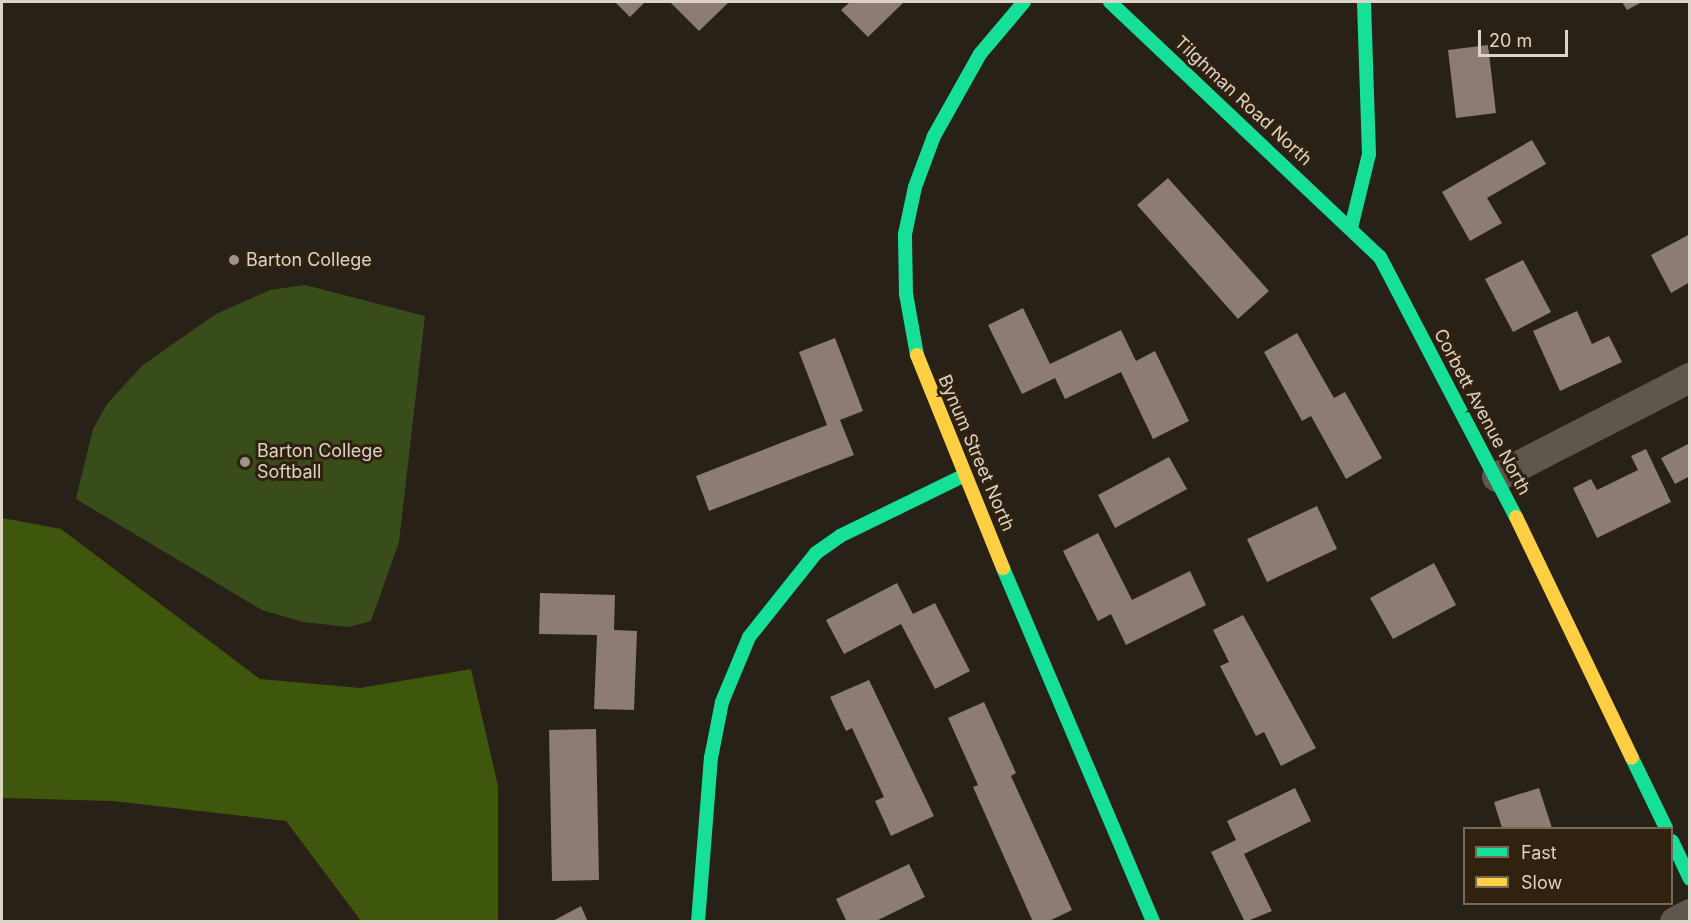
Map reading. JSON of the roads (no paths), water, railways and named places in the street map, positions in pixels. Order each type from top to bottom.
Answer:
[{"type":"street","name":"Bynum Street North","points":[[1024,2],[980,54],[956,93],[915,187],[905,234],[906,294],[916,352],[1153,921]]},
{"type":"street","name":"Tilghman Road North","points":[[1110,2],[1351,228]]},
{"type":"street","points":[[1351,228],[1369,154],[1364,2]]},
{"type":"street","name":"Corbett Avenue North","points":[[1351,228],[1380,257],[1497,477],[1666,827]]},
{"type":"street","points":[[1497,477],[1689,378]]},
{"type":"street","points":[[698,921],[711,758],[722,702],[749,637],[816,553],[840,536],[966,475]]},
{"type":"street","points":[[1673,845],[1689,879]]},
{"type":"street","points":[[1674,921],[1689,914]]},
{"type":"place","name":"Barton College","points":[[234,260]]},
{"type":"place","name":"Barton College Softball","points":[[245,462]]}]
